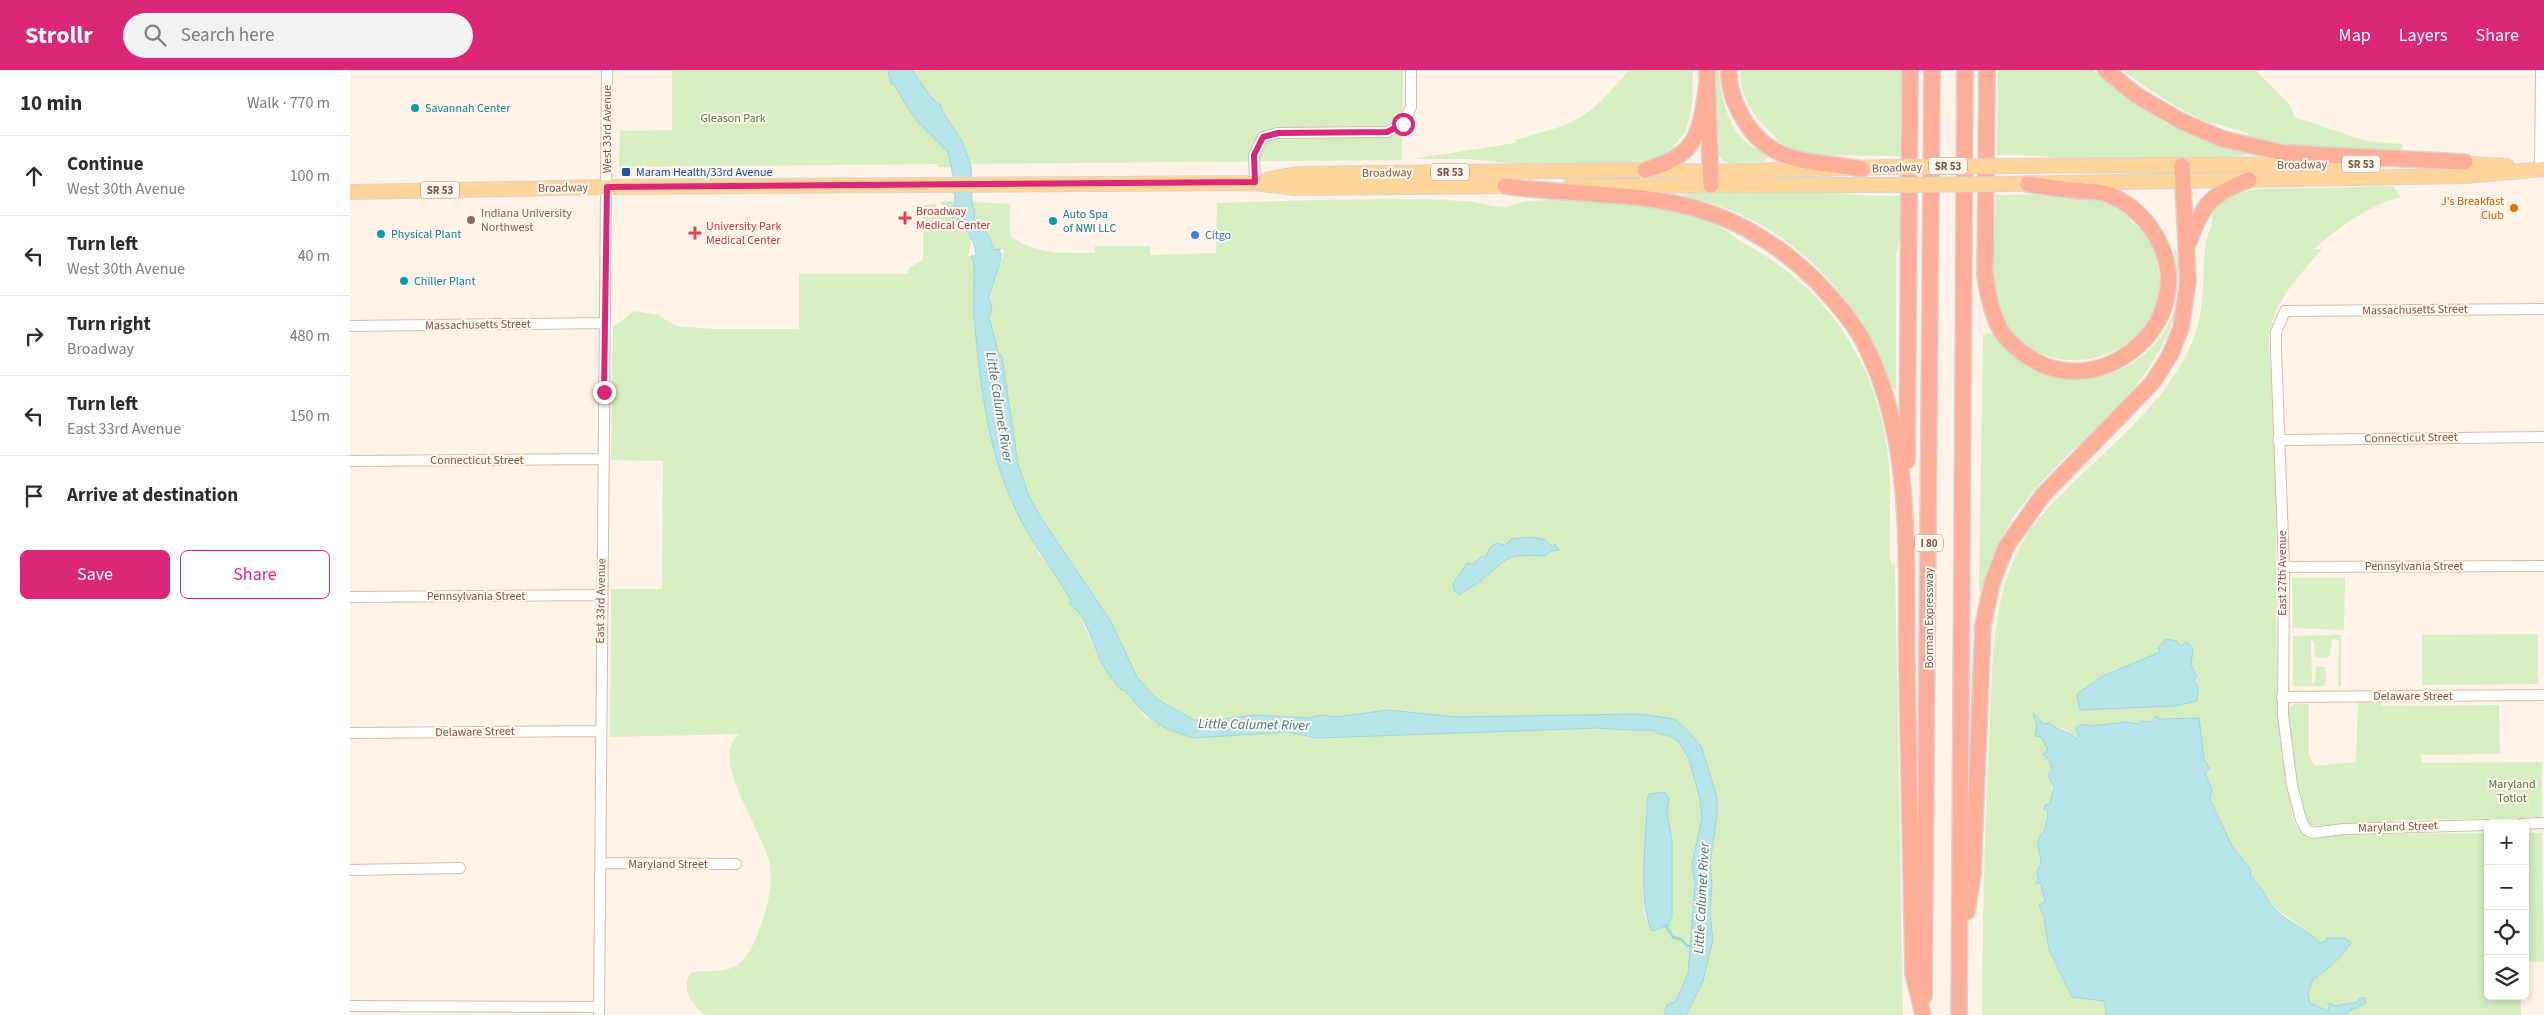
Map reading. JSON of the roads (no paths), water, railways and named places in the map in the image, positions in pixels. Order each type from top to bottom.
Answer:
[{"type":"highway","points":[[1729,70],[1734,101],[1745,122],[1758,139],[1773,150],[1798,160],[1862,169]]},
{"type":"highway","points":[[1910,70],[1906,541],[1914,973],[1923,1015]]},
{"type":"highway","name":"Borman Expressway","points":[[1923,1015],[1932,70]]},
{"type":"highway","name":"I 80","points":[[1958,1015],[1965,70]]},
{"type":"highway","points":[[1987,70],[1985,275],[1990,306],[2001,330],[2015,347],[2034,362],[2055,369],[2078,371],[2106,366],[2126,357],[2144,342],[2159,321],[2166,299],[2168,274],[2165,259],[2155,233],[2143,217],[2127,203],[2109,194],[2028,184]]},
{"type":"highway","points":[[2106,70],[2136,95],[2181,121],[2223,139],[2254,147],[2284,153],[2465,162]]},
{"type":"highway","points":[[1645,170],[1665,164],[1687,150],[1697,135],[1702,117],[1707,77]]},
{"type":"highway","points":[[1707,77],[1710,178]]},
{"type":"highway","points":[[1959,960],[1972,874],[1983,625],[1992,583],[2006,547],[2043,495],[2153,382],[2170,355],[2180,328],[2186,303],[2187,248],[2183,174]]},
{"type":"highway","points":[[2187,248],[2205,205],[2216,194],[2248,180]]},
{"type":"highway","points":[[1505,186],[1548,193],[1655,199],[1687,205],[1728,220],[1763,238],[1804,269],[1838,304],[1863,340],[1881,383],[1894,425],[1900,463],[1906,541]]},
{"type":"main road","name":"Broadway","points":[[1255,182],[1296,174],[1645,170],[1710,178],[1887,185],[2028,184],[2183,174],[2465,162],[2542,169]]},
{"type":"main road","name":"Broadway","points":[[350,192],[607,187],[1255,182],[1296,188],[1505,186],[1710,178],[1887,167],[2009,166],[2183,174],[2248,180],[2466,176],[2542,169]]},
{"type":"street","name":"West 33rd Avenue","points":[[607,70],[607,187]]},
{"type":"street","points":[[1255,182],[1254,155],[1263,137],[1278,133],[1387,132],[1403,124],[1411,107],[1411,70]]},
{"type":"street","points":[[2541,70],[2542,169]]},
{"type":"street","name":"East 33rd Avenue","points":[[599,1011],[601,595],[607,187]]},
{"type":"street","name":"Massachusetts Street","points":[[2285,311],[2544,309]]},
{"type":"street","name":"East 27th Avenue","points":[[2285,311],[2276,332],[2278,440],[2284,567],[2282,697],[2292,785],[2301,820],[2309,832]]},
{"type":"street","name":"Massachusetts Street","points":[[350,326],[605,323]]},
{"type":"street","name":"Connecticut Street","points":[[2278,440],[2544,437]]},
{"type":"street","name":"Connecticut Street","points":[[350,461],[603,459]]},
{"type":"street","name":"Pennsylvania Street","points":[[2284,567],[2544,566]]},
{"type":"street","name":"Pennsylvania Street","points":[[350,597],[601,595]]},
{"type":"street","name":"Delaware Street","points":[[2282,697],[2544,694]]},
{"type":"street","name":"Delaware Street","points":[[350,733],[601,731]]},
{"type":"street","points":[[2529,824],[2544,823]]},
{"type":"street","name":"Maryland Street","points":[[2309,832],[2484,824]]},
{"type":"street","name":"Maryland Street","points":[[600,863],[736,864]]},
{"type":"street","points":[[350,870],[460,868]]},
{"type":"street","points":[[350,1006],[599,1011]]},
{"type":"water","name":"Little Calumet River","points":[[888,70],[912,70],[933,100],[941,105],[942,111],[962,141],[971,167],[972,204],[975,211],[974,220],[984,227],[995,250],[1001,249],[998,251],[1001,253],[1001,259],[989,297],[992,310],[989,317],[998,352],[1002,357],[1018,464],[1029,496],[1041,518],[1110,620],[1137,677],[1157,699],[1194,720],[1209,721],[1253,715],[1309,718],[1321,715],[1336,717],[1388,710],[1456,717],[1639,714],[1675,719],[1701,746],[1717,797],[1717,816],[1710,863],[1712,886],[1710,913],[1713,940],[1703,981],[1686,1015],[1664,1015],[1667,1005],[1676,1001],[1688,974],[1695,885],[1692,864],[1702,818],[1700,799],[1689,759],[1679,742],[1670,736],[1659,734],[1653,730],[1599,728],[1317,738],[1287,732],[1193,738],[1161,726],[1146,715],[1124,690],[1120,689],[1100,660],[1085,623],[1069,604],[1071,600],[1024,526],[1002,477],[985,410],[979,364],[974,317],[974,264],[971,256],[976,256],[976,251],[966,231],[952,222],[955,201],[954,180],[948,152],[918,122],[894,84],[891,84]]},
{"type":"water","points":[[1531,537],[1546,540],[1553,547],[1555,544],[1559,550],[1551,551],[1545,556],[1512,557],[1459,595],[1454,590],[1453,584],[1467,563],[1473,564],[1481,557],[1486,557],[1490,547],[1497,543],[1505,545],[1511,539]]},
{"type":"water","points":[[2166,639],[2176,641],[2181,646],[2187,642],[2193,648],[2191,665],[2197,677],[2194,681],[2198,686],[2197,701],[2174,706],[2080,710],[2077,694],[2101,677],[2160,652],[2158,647]]},
{"type":"water","points":[[2034,714],[2043,724],[2049,723],[2076,739],[2079,736],[2076,728],[2080,725],[2126,722],[2138,724],[2141,721],[2152,722],[2156,716],[2160,719],[2199,718],[2204,759],[2210,769],[2205,773],[2212,789],[2210,799],[2232,846],[2251,870],[2250,876],[2276,910],[2320,943],[2325,942],[2327,938],[2344,938],[2351,942],[2335,962],[2313,979],[2308,993],[2310,1003],[2328,1011],[2330,1003],[2335,1006],[2357,1002],[2359,998],[2365,998],[2366,1003],[2342,1015],[2107,1015],[2104,1001],[2072,997],[2049,950],[2044,916],[2039,905],[2045,902],[2041,883],[2035,883],[2038,880],[2037,870],[2041,864],[2038,840],[2046,825],[2048,810],[2044,809],[2046,804],[2049,805],[2054,788],[2048,775],[2052,771],[2050,761],[2043,754],[2048,750],[2041,737],[2035,736],[2037,724]]},
{"type":"water","points":[[1665,792],[1669,799],[1667,811],[1672,841],[1672,916],[1668,926],[1652,931],[1647,918],[1644,886],[1647,800],[1649,794]]},
{"type":"waterway","name":"Little Calumet River","points":[[1665,925],[1673,937],[1682,940],[1687,946],[1695,946]]},
{"type":"place","name":"Savannah Center","points":[[415,108]]},
{"type":"place","name":"Maram Health/33rd Avenue","points":[[626,172]]},
{"type":"place","name":"J's Breakfast Club","points":[[2514,208]]},
{"type":"place","name":"Broadway Medical Center","points":[[905,218]]},
{"type":"place","name":"Indiana University Northwest","points":[[471,220]]},
{"type":"place","name":"Auto Spa of NWI LLC","points":[[1053,221]]},
{"type":"place","name":"University Park Medical Center","points":[[695,233]]},
{"type":"place","name":"Physical Plant","points":[[381,234]]},
{"type":"place","name":"Citgo","points":[[1195,235]]},
{"type":"place","name":"Chiller Plant","points":[[404,281]]},
{"type":"park label","name":"Gleason Park","points":[[733,118]]},
{"type":"park label","name":"Maryland Totlot","points":[[2512,791]]}]
